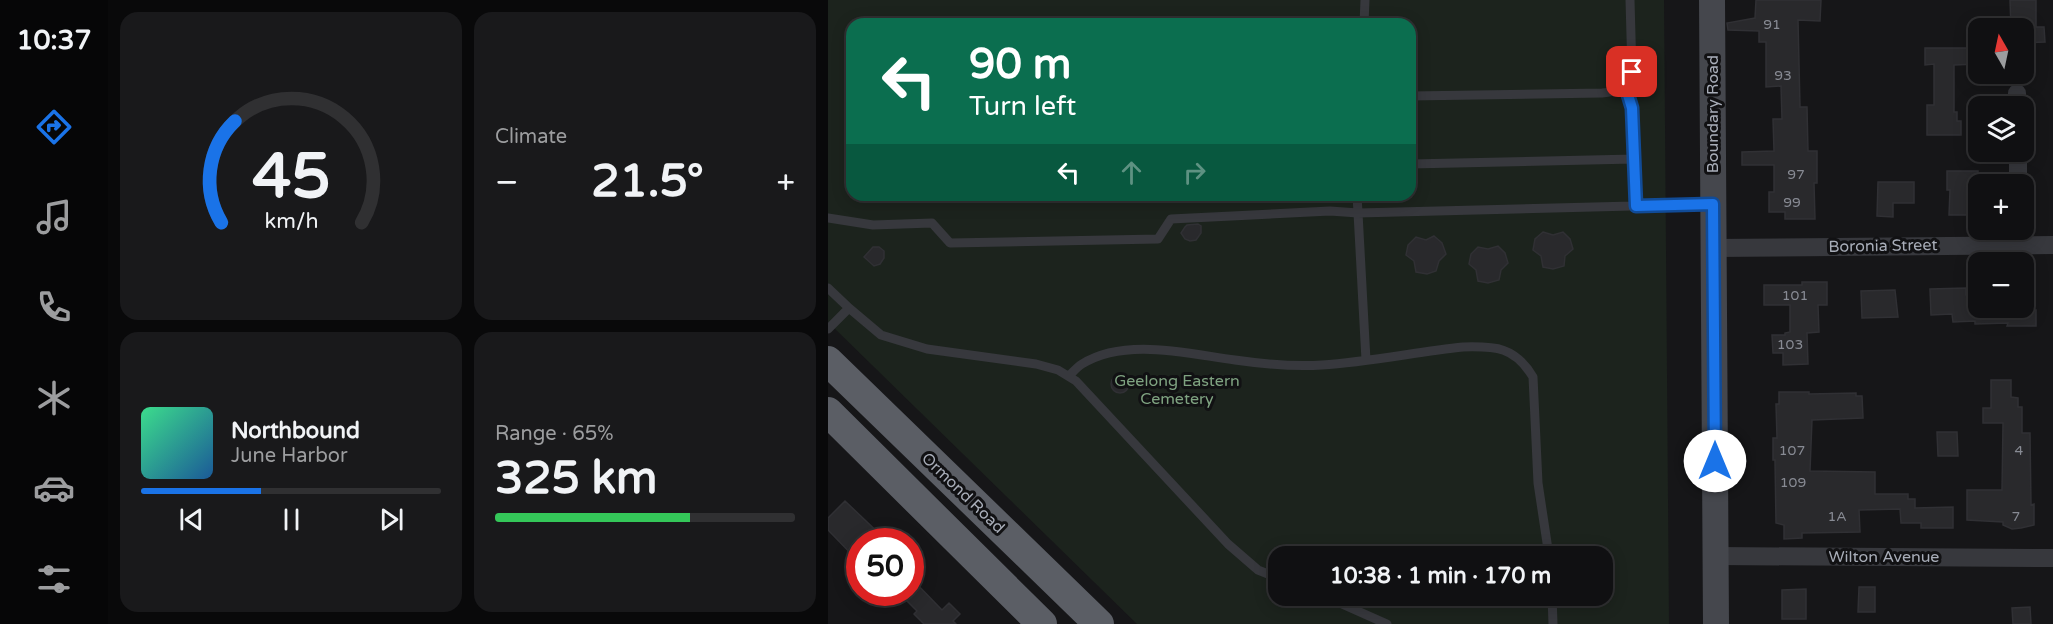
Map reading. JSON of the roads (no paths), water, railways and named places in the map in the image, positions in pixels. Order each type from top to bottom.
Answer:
[{"type":"highway","name":"Ormond Road","points":[[828,361],[1099,624]]},
{"type":"highway","points":[[828,412],[1042,624]]},
{"type":"main road","name":"Boundary Road","points":[[1712,0],[1716,624]]},
{"type":"street","name":"Boronia Street","points":[[1714,248],[1968,239]]},
{"type":"street","name":"Boronia Street","points":[[2032,240],[2053,245]]},
{"type":"street","name":"Wilton Avenue","points":[[1716,556],[2053,558]]},
{"type":"lane","points":[[1364,18],[1365,0]]},
{"type":"lane","points":[[1416,96],[1608,93],[1619,89],[1629,82],[1632,72],[1630,0]]},
{"type":"lane","points":[[1625,85],[1632,108],[1636,206]]},
{"type":"lane","points":[[1416,164],[1634,159]]},
{"type":"lane","points":[[1357,201],[1366,360]]},
{"type":"lane","points":[[828,218],[873,225],[932,223],[950,243],[1158,239],[1171,219],[1330,211],[1358,213],[1713,204]]},
{"type":"lane","points":[[828,288],[880,334],[927,349],[1036,364],[1058,370],[1077,381],[1227,544],[1258,570],[1268,574]]},
{"type":"lane","points":[[828,329],[849,308]]},
{"type":"lane","points":[[1069,376],[1081,364],[1098,356],[1145,349],[1270,364],[1322,365],[1444,349],[1484,346],[1501,348],[1524,362],[1533,377],[1538,483],[1547,546]]},
{"type":"lane","points":[[1346,606],[1387,624]]},
{"type":"lane","points":[[1552,606],[1553,624]]},
{"type":"park label","name":"Geelong Eastern Cemetery","points":[[1177,390]]}]
